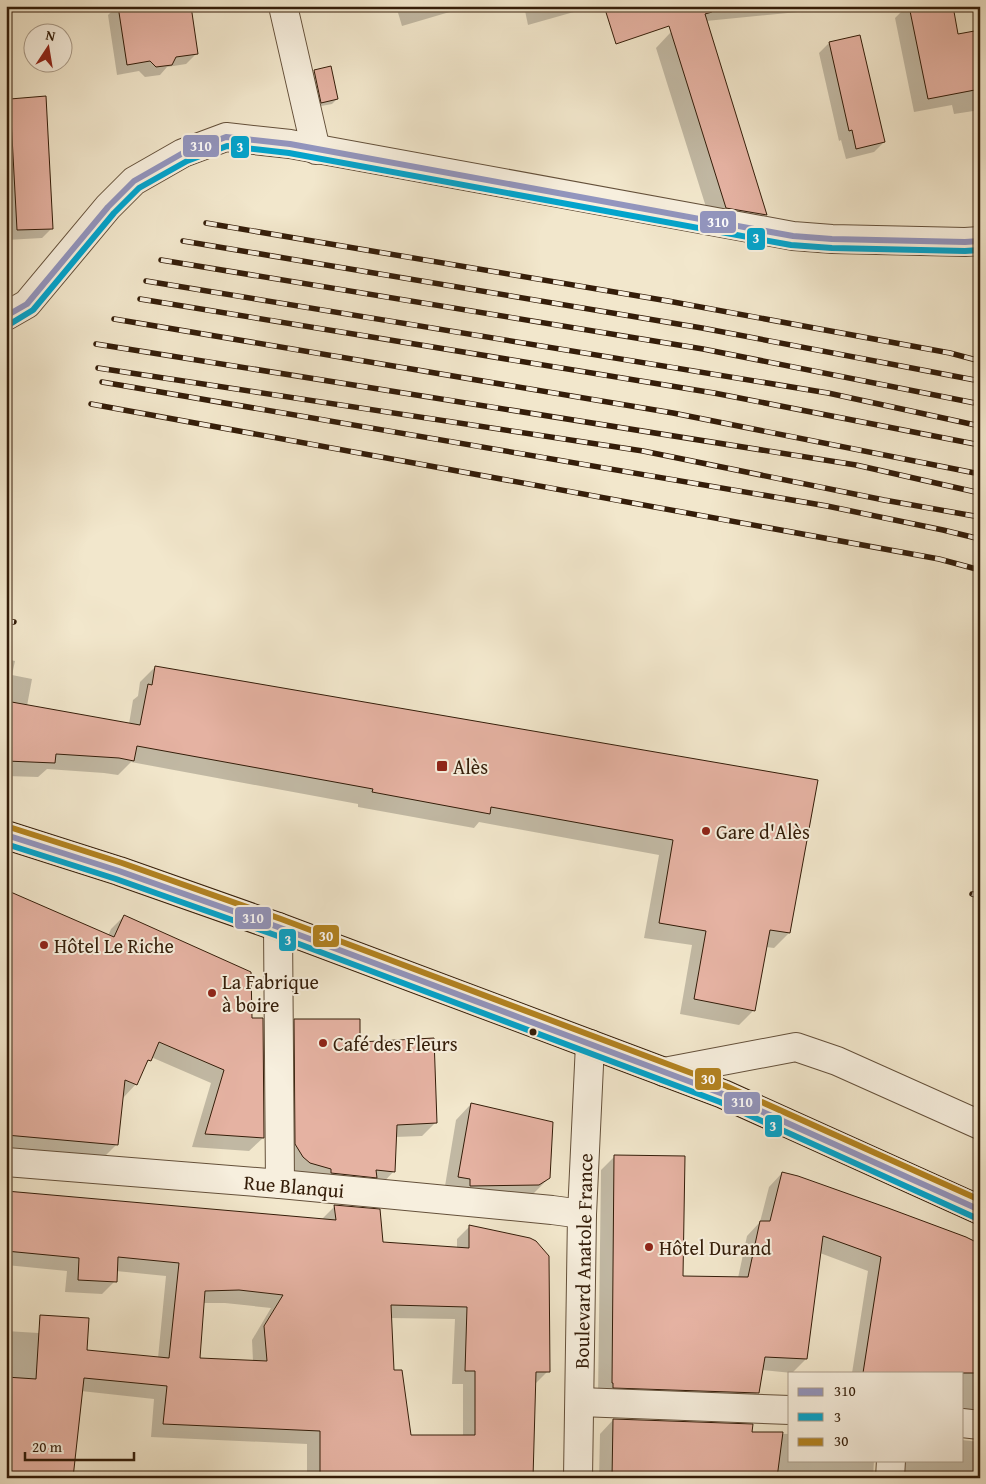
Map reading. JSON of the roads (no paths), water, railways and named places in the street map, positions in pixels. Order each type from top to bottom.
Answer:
[{"type":"main road","points":[[6,835],[119,871],[278,927],[723,1094],[980,1210]]},
{"type":"street","points":[[283,6],[316,150]]},
{"type":"street","points":[[6,316],[26,304],[108,207],[134,180],[183,153],[226,137],[290,144],[793,236],[842,240],[980,241]]},
{"type":"street","points":[[278,927],[280,1184]]},
{"type":"street","name":"Boulevard Anatole France","points":[[578,1478],[582,1214],[590,1044]]},
{"type":"street","points":[[664,1072],[796,1047],[837,1061],[980,1125]]},
{"type":"street","name":"Rue Blanqui","points":[[6,1162],[280,1184],[582,1214]]},
{"type":"street","points":[[580,1402],[788,1410]]},
{"type":"street","points":[[964,1423],[980,1425]]},
{"type":"street","points":[[890,1478],[891,1462]]},
{"type":"railway","points":[[206,223],[668,301],[950,353],[980,361]]},
{"type":"railway","points":[[183,241],[702,328],[980,381]]},
{"type":"railway","points":[[161,260],[703,349],[980,404]]},
{"type":"railway","points":[[146,281],[828,393],[980,426]]},
{"type":"railway","points":[[140,299],[714,393],[980,445]]},
{"type":"railway","points":[[114,319],[673,413],[980,474]]},
{"type":"railway","points":[[96,344],[856,465],[980,493]]},
{"type":"railway","points":[[98,368],[643,451],[884,500],[980,517]]},
{"type":"railway","points":[[102,382],[827,506],[980,539]]},
{"type":"railway","points":[[91,404],[939,559],[980,570]]},
{"type":"railway","points":[[6,621],[14,622]]},
{"type":"railway","points":[[972,894],[980,896]]},
{"type":"place","name":"Alès","points":[[442,766]]},
{"type":"place","name":"Gare d'Alès","points":[[706,831]]},
{"type":"place","name":"Hôtel Le Riche","points":[[44,945]]},
{"type":"place","name":"La Fabrique à boire","points":[[212,993]]},
{"type":"place","name":"Café des Fleurs","points":[[323,1043]]},
{"type":"place","name":"Hôtel Durand","points":[[649,1247]]}]
